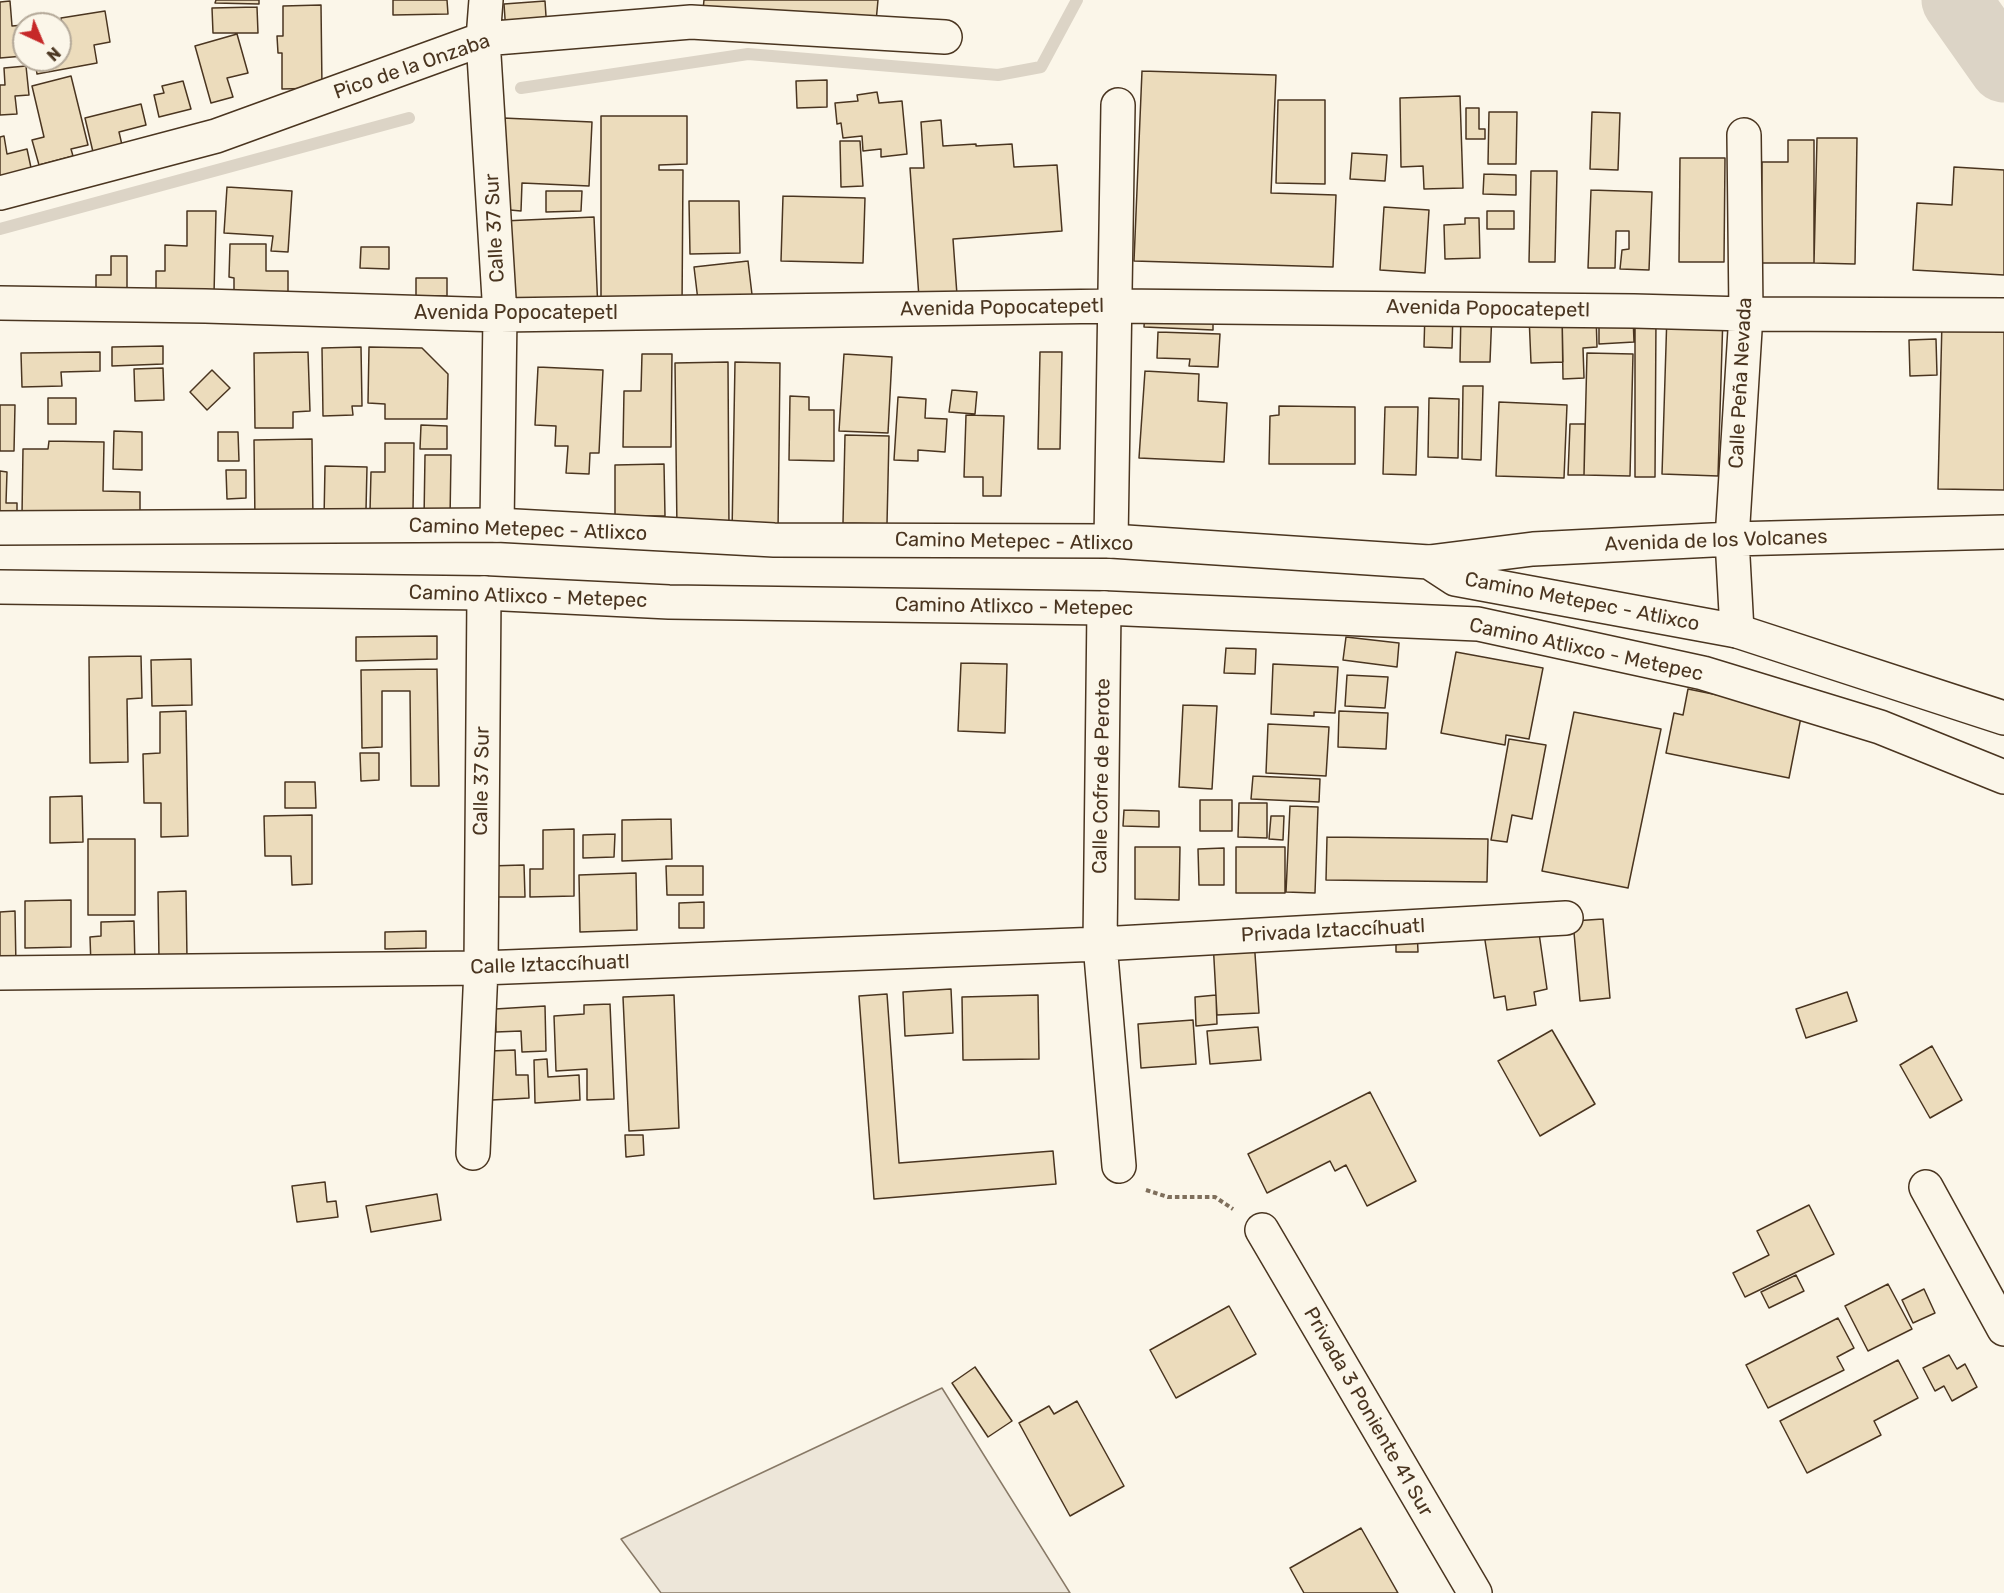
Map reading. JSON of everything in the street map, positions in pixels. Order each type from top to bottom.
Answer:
[{"type":"street","name":"Calle 37 Sur","points":[[486,0],[483,39],[500,315],[497,525]]},
{"type":"street","name":"Pico de la Onzaba","points":[[0,194],[216,136],[483,39],[691,22],[945,37]]},
{"type":"street","points":[[1111,541],[1118,105]]},
{"type":"street","name":"Calle Peña Nevada","points":[[1737,631],[1732,539],[1746,314],[1744,135]]},
{"type":"street","name":"Avenida Popocatepetl","points":[[0,303],[205,306],[500,315],[1115,306],[2004,315]]},
{"type":"street","name":"Camino Metepec - Atlixco","points":[[0,528],[497,525],[774,540],[1111,541],[1429,562],[1455,579],[1737,631],[2004,718]]},
{"type":"street","name":"Avenida de los Volcanes","points":[[1429,562],[1533,549],[1732,539],[2004,532]]},
{"type":"street","name":"Camino Atlixco - Metepec","points":[[0,587],[484,593],[669,602],[1104,608],[1478,624],[1703,673],[1880,727],[2004,777]]},
{"type":"street","name":"Calle 37 Sur","points":[[473,1153],[481,968],[484,593]]},
{"type":"street","name":"Calle Cofre de Perote","points":[[1104,608],[1100,944],[1119,1166]]},
{"type":"street","name":"Privada Iztaccíhuatl","points":[[1100,944],[1566,918]]},
{"type":"street","name":"Calle Iztaccíhuatl","points":[[0,973],[481,968],[1100,944]]},
{"type":"street","points":[[1926,1187],[2004,1329]]},
{"type":"street","name":"Privada 3 Poniente 41 Sur","points":[[1262,1230],[1475,1593]]},
{"type":"path","points":[[1119,1166],[1141,1188],[1168,1197],[1215,1197],[1262,1230]]},
{"type":"shaded area","points":[[942,1388],[1070,1593],[661,1593],[621,1539]]},
{"type":"building","points":[[216,0],[259,0],[259,4],[215,3]]},
{"type":"building","points":[[393,0],[447,0],[448,14],[393,15]]},
{"type":"building","points":[[704,0],[878,0],[876,22],[703,10]]},
{"type":"building","points":[[10,1],[12,57],[0,58],[0,2]]},
{"type":"building","points":[[545,1],[547,31],[506,33],[504,4]]},
{"type":"building","points":[[321,5],[322,88],[282,89],[282,53],[278,53],[277,36],[283,36],[283,6]]},
{"type":"building","points":[[257,7],[258,33],[213,33],[212,8]]},
{"type":"building","points":[[105,11],[110,42],[94,45],[97,63],[72,68],[72,16]]},
{"type":"building","points":[[237,34],[248,73],[227,78],[233,97],[211,103],[195,46]]},
{"type":"building","points":[[12,67],[12,72],[27,72],[29,95],[15,96],[17,114],[0,115],[0,85],[5,85],[4,68]]},
{"type":"building","points":[[1142,71],[1276,75],[1271,193],[1336,195],[1333,267],[1134,261]]},
{"type":"building","points":[[71,76],[88,145],[71,149],[73,156],[39,165],[32,140],[44,137],[32,86]]},
{"type":"building","points":[[827,80],[827,107],[797,108],[796,81]]},
{"type":"building","points":[[183,81],[191,109],[159,117],[154,95],[164,93],[162,86]]},
{"type":"building","points":[[877,92],[879,103],[902,101],[907,154],[881,157],[881,149],[863,151],[862,136],[843,138],[841,123],[837,124],[835,103],[858,101],[857,95]]},
{"type":"building","points":[[1460,96],[1463,188],[1424,189],[1423,166],[1401,167],[1400,98]]},
{"type":"building","points":[[1278,100],[1325,100],[1325,184],[1276,183]]},
{"type":"building","points":[[141,104],[146,125],[119,132],[122,145],[93,152],[85,118]]},
{"type":"building","points":[[1466,108],[1479,108],[1479,129],[1485,129],[1485,139],[1466,139]]},
{"type":"building","points":[[1489,112],[1517,112],[1516,164],[1488,164]]},
{"type":"building","points":[[1592,112],[1620,113],[1618,170],[1590,169]]},
{"type":"building","points":[[601,116],[687,116],[687,164],[659,165],[659,170],[683,170],[682,308],[601,308]]},
{"type":"building","points":[[503,118],[592,122],[589,186],[522,183],[521,211],[499,209]]},
{"type":"building","points":[[941,120],[943,146],[1012,144],[1014,167],[1057,165],[1062,231],[953,239],[957,295],[919,298],[910,168],[924,168],[921,122]]},
{"type":"building","points":[[4,136],[7,154],[27,149],[33,177],[0,188],[0,137]]},
{"type":"building","points":[[1817,138],[1857,138],[1855,264],[1814,263]]},
{"type":"building","points":[[1788,140],[1814,140],[1814,263],[1761,263],[1762,162],[1788,162]]},
{"type":"building","points":[[840,141],[860,141],[863,186],[841,187]]},
{"type":"building","points":[[1352,153],[1387,155],[1385,181],[1350,179]]},
{"type":"building","points":[[1680,158],[1725,158],[1724,262],[1679,262]]},
{"type":"building","points":[[1954,167],[2004,170],[2004,275],[1913,270],[1917,203],[1952,205]]},
{"type":"building","points":[[1531,171],[1557,171],[1555,262],[1529,262]]},
{"type":"building","points":[[1484,174],[1516,175],[1516,195],[1483,194]]},
{"type":"building","points":[[227,187],[292,191],[288,252],[271,251],[273,236],[224,233]]},
{"type":"building","points":[[1591,190],[1652,192],[1649,270],[1620,269],[1622,250],[1629,249],[1629,231],[1616,231],[1615,268],[1588,268]]},
{"type":"building","points":[[546,191],[582,191],[581,211],[546,212]]},
{"type":"building","points":[[783,196],[865,198],[863,263],[781,261]]},
{"type":"building","points":[[689,201],[739,201],[740,253],[690,254]]},
{"type":"building","points":[[1384,207],[1429,210],[1425,273],[1380,270]]},
{"type":"building","points":[[187,211],[216,211],[214,294],[156,301],[156,271],[165,271],[165,245],[187,246]]},
{"type":"building","points":[[1487,211],[1514,211],[1514,229],[1487,229]]},
{"type":"building","points":[[594,217],[598,311],[507,315],[503,221]]},
{"type":"building","points":[[1465,218],[1479,218],[1480,258],[1445,259],[1444,225],[1465,224]]},
{"type":"building","points":[[230,244],[266,244],[266,271],[288,271],[288,299],[234,304],[234,278],[229,277]]},
{"type":"building","points":[[361,247],[389,247],[389,269],[360,268]]},
{"type":"building","points":[[111,256],[127,256],[127,294],[96,294],[96,275],[111,275]]},
{"type":"building","points":[[748,261],[753,303],[699,309],[694,267]]},
{"type":"building","points":[[416,278],[447,278],[447,296],[416,296]]},
{"type":"building","points":[[1461,310],[1492,311],[1490,362],[1460,362]]},
{"type":"building","points":[[1145,311],[1213,313],[1213,330],[1144,327]]},
{"type":"building","points":[[1425,311],[1453,311],[1452,348],[1424,347]]},
{"type":"building","points":[[1596,314],[1597,347],[1583,348],[1584,378],[1563,379],[1562,315]]},
{"type":"building","points":[[1667,314],[1723,315],[1718,476],[1662,474]]},
{"type":"building","points":[[1562,315],[1563,362],[1531,363],[1529,316]]},
{"type":"building","points":[[1633,316],[1634,342],[1599,344],[1599,318]]},
{"type":"building","points":[[1635,317],[1656,318],[1655,477],[1635,477]]},
{"type":"building","points":[[1942,321],[2004,322],[2004,490],[1938,489]]},
{"type":"building","points":[[1158,332],[1220,334],[1218,367],[1189,366],[1190,359],[1157,358]]},
{"type":"building","points":[[1936,339],[1937,375],[1910,376],[1909,340]]},
{"type":"building","points":[[163,346],[163,364],[112,366],[112,347]]},
{"type":"building","points":[[361,347],[362,406],[352,406],[353,415],[323,416],[322,348]]},
{"type":"building","points":[[369,347],[422,348],[448,374],[447,419],[385,419],[385,404],[368,403]]},
{"type":"building","points":[[100,352],[100,371],[61,372],[62,386],[22,387],[21,353]]},
{"type":"building","points":[[308,352],[310,411],[293,412],[293,428],[255,428],[254,353]]},
{"type":"building","points":[[1040,352],[1062,352],[1060,449],[1038,449]]},
{"type":"building","points":[[1587,353],[1633,354],[1630,476],[1584,475]]},
{"type":"building","points":[[642,354],[672,354],[671,447],[623,447],[624,391],[641,391]]},
{"type":"building","points":[[844,354],[892,357],[888,433],[839,431]]},
{"type":"building","points":[[728,362],[729,530],[677,531],[675,363]]},
{"type":"building","points":[[735,362],[780,363],[778,533],[732,533]]},
{"type":"building","points":[[538,367],[603,370],[599,453],[590,453],[589,474],[566,473],[568,446],[555,446],[556,426],[535,425]]},
{"type":"building","points":[[163,368],[164,400],[135,401],[134,369]]},
{"type":"building","points":[[212,370],[230,388],[207,410],[190,392]]},
{"type":"building","points":[[1145,371],[1199,374],[1198,401],[1227,403],[1224,462],[1139,458]]},
{"type":"building","points":[[1463,386],[1483,386],[1481,460],[1462,459]]},
{"type":"building","points":[[952,390],[977,392],[975,414],[949,412]]},
{"type":"building","points":[[790,396],[809,397],[809,410],[834,410],[834,461],[789,460]]},
{"type":"building","points":[[898,397],[926,399],[925,418],[947,419],[945,452],[918,450],[918,461],[894,460]]},
{"type":"building","points":[[48,398],[76,398],[76,424],[48,424]]},
{"type":"building","points":[[1429,398],[1459,399],[1458,458],[1428,457]]},
{"type":"building","points":[[1499,402],[1567,405],[1564,478],[1496,476]]},
{"type":"building","points":[[0,405],[15,405],[14,451],[0,451]]},
{"type":"building","points":[[1279,406],[1355,407],[1355,464],[1269,464],[1270,416],[1279,415]]},
{"type":"building","points":[[1385,407],[1418,407],[1416,475],[1383,474]]},
{"type":"building","points":[[966,415],[1004,416],[1001,496],[983,496],[983,477],[964,477]]},
{"type":"building","points":[[1570,424],[1585,424],[1584,475],[1568,475]]},
{"type":"building","points":[[421,425],[447,426],[447,449],[420,449]]},
{"type":"building","points":[[114,431],[142,432],[142,470],[113,469]]},
{"type":"building","points":[[218,432],[238,432],[239,461],[218,461]]},
{"type":"building","points":[[845,435],[889,436],[887,524],[843,523]]},
{"type":"building","points":[[312,439],[313,520],[255,522],[254,440]]},
{"type":"building","points":[[49,441],[104,442],[103,491],[140,492],[140,517],[22,515],[23,449],[48,449]]},
{"type":"building","points":[[385,443],[414,443],[413,511],[370,511],[371,472],[385,472]]},
{"type":"building","points":[[425,455],[451,455],[450,519],[424,519]]},
{"type":"building","points":[[664,464],[665,516],[615,516],[615,465]]},
{"type":"building","points":[[325,466],[367,467],[366,510],[347,509],[347,519],[324,519]]},
{"type":"building","points":[[226,470],[246,470],[246,498],[227,499]]},
{"type":"building","points":[[0,471],[7,472],[6,503],[17,503],[17,522],[0,521]]},
{"type":"building","points":[[437,636],[437,659],[356,661],[356,637]]},
{"type":"building","points":[[1346,637],[1399,643],[1397,667],[1343,660]]},
{"type":"building","points":[[1226,648],[1256,649],[1255,674],[1224,673]]},
{"type":"building","points":[[1456,652],[1543,668],[1529,739],[1506,735],[1505,745],[1441,733]]},
{"type":"building","points":[[141,656],[142,698],[127,699],[128,762],[90,763],[89,657]]},
{"type":"building","points":[[191,659],[192,705],[152,706],[151,660]]},
{"type":"building","points":[[961,663],[1007,664],[1005,733],[958,731]]},
{"type":"building","points":[[1273,664],[1338,667],[1335,713],[1314,712],[1314,716],[1271,714]]},
{"type":"building","points":[[437,669],[439,786],[411,786],[410,691],[382,691],[382,747],[362,748],[361,670]]},
{"type":"building","points":[[1347,675],[1388,677],[1385,708],[1345,706]]},
{"type":"building","points":[[1688,689],[1802,712],[1789,778],[1666,753],[1674,713],[1683,715]]},
{"type":"building","points":[[1183,705],[1217,706],[1212,789],[1179,787]]},
{"type":"building","points":[[186,711],[188,836],[161,837],[161,803],[144,803],[143,754],[160,753],[160,712]]},
{"type":"building","points":[[1339,711],[1388,713],[1386,749],[1338,747]]},
{"type":"building","points":[[1574,712],[1661,729],[1628,888],[1542,871]]},
{"type":"building","points":[[1268,724],[1329,727],[1326,776],[1266,773]]},
{"type":"building","points":[[1509,739],[1546,745],[1532,819],[1512,815],[1507,842],[1491,840]]},
{"type":"building","points":[[360,753],[379,753],[379,780],[361,781]]},
{"type":"building","points":[[1253,776],[1320,779],[1319,802],[1251,799]]},
{"type":"building","points":[[285,782],[315,782],[316,808],[285,808]]},
{"type":"building","points":[[82,796],[83,842],[50,843],[50,797]]},
{"type":"building","points":[[1200,800],[1232,800],[1232,831],[1200,831]]},
{"type":"building","points":[[1239,803],[1267,803],[1267,838],[1238,837]]},
{"type":"building","points":[[1290,806],[1318,807],[1315,893],[1286,892]]},
{"type":"building","points":[[1124,810],[1159,811],[1159,827],[1123,826]]},
{"type":"building","points":[[312,815],[312,884],[292,885],[291,856],[265,856],[264,816]]},
{"type":"building","points":[[1271,816],[1284,816],[1283,840],[1269,839]]},
{"type":"building","points":[[671,819],[672,859],[622,861],[622,820]]},
{"type":"building","points":[[574,829],[574,896],[530,897],[530,869],[543,869],[543,830]]},
{"type":"building","points":[[615,834],[614,857],[583,858],[583,835]]},
{"type":"building","points":[[1327,837],[1488,839],[1487,882],[1326,880]]},
{"type":"building","points":[[88,839],[135,839],[135,915],[88,915]]},
{"type":"building","points":[[1135,847],[1180,847],[1179,900],[1135,899]]},
{"type":"building","points":[[1236,847],[1285,847],[1285,893],[1236,893]]},
{"type":"building","points":[[1224,848],[1224,885],[1199,885],[1198,849]]},
{"type":"building","points":[[524,865],[525,897],[489,897],[489,866]]},
{"type":"building","points":[[666,866],[703,866],[703,895],[667,895]]},
{"type":"building","points":[[636,873],[637,930],[580,932],[579,875]]},
{"type":"building","points":[[186,891],[187,959],[159,960],[158,892]]},
{"type":"building","points":[[71,900],[71,947],[25,948],[25,901]]},
{"type":"building","points":[[704,902],[704,928],[679,928],[679,903]]},
{"type":"building","points":[[15,911],[16,967],[0,967],[0,912]]},
{"type":"building","points":[[1603,919],[1610,998],[1580,1001],[1573,921]]},
{"type":"building","points":[[134,921],[135,965],[91,966],[90,937],[101,936],[101,922]]},
{"type":"building","points":[[1538,926],[1547,989],[1534,992],[1536,1005],[1507,1010],[1505,996],[1494,998],[1484,934]]},
{"type":"building","points":[[1396,928],[1417,928],[1418,952],[1396,952]]},
{"type":"building","points":[[426,931],[426,948],[385,949],[385,932]]},
{"type":"building","points":[[1254,939],[1259,1013],[1217,1015],[1213,941]]},
{"type":"building","points":[[951,989],[953,1033],[905,1036],[903,992]]},
{"type":"building","points":[[1847,992],[1857,1021],[1806,1038],[1796,1009]]},
{"type":"building","points":[[887,994],[899,1163],[1053,1151],[1056,1184],[874,1199],[859,996]]},
{"type":"building","points":[[674,995],[679,1128],[629,1131],[623,997]]},
{"type":"building","points":[[1038,995],[1039,1059],[963,1060],[962,997]]},
{"type":"building","points":[[1216,995],[1217,1024],[1196,1026],[1195,997]]},
{"type":"building","points":[[610,1004],[614,1099],[587,1100],[587,1069],[556,1071],[554,1016],[584,1014],[584,1005]]},
{"type":"building","points":[[545,1006],[546,1051],[522,1052],[521,1031],[496,1032],[495,1009]]},
{"type":"building","points":[[1193,1020],[1196,1064],[1141,1068],[1138,1024]]},
{"type":"building","points":[[1258,1027],[1261,1060],[1210,1064],[1207,1031]]},
{"type":"building","points":[[1552,1030],[1595,1104],[1540,1136],[1498,1061]]},
{"type":"building","points":[[1932,1046],[1962,1100],[1930,1118],[1900,1065]]},
{"type":"building","points":[[515,1050],[516,1075],[528,1075],[529,1098],[492,1100],[490,1051]]},
{"type":"building","points":[[547,1059],[548,1077],[579,1075],[580,1100],[535,1103],[534,1060]]},
{"type":"building","points":[[1370,1092],[1416,1181],[1367,1206],[1346,1165],[1335,1171],[1330,1161],[1267,1193],[1248,1154]]},
{"type":"building","points":[[625,1135],[643,1135],[644,1155],[626,1157]]},
{"type":"building","points":[[325,1182],[327,1202],[336,1201],[338,1217],[297,1222],[292,1186]]},
{"type":"building","points":[[437,1194],[441,1220],[371,1232],[366,1206]]},
{"type":"building","points":[[1809,1205],[1834,1254],[1745,1297],[1733,1273],[1769,1255],[1757,1231]]},
{"type":"building","points":[[1796,1275],[1804,1291],[1769,1308],[1761,1292]]},
{"type":"building","points":[[1888,1284],[1912,1329],[1868,1351],[1845,1306]]},
{"type":"building","points":[[1924,1289],[1935,1313],[1913,1323],[1902,1300]]},
{"type":"building","points":[[1229,1306],[1256,1354],[1176,1398],[1150,1350]]},
{"type":"building","points":[[1838,1318],[1854,1348],[1837,1357],[1844,1370],[1768,1408],[1746,1365]]},
{"type":"building","points":[[1949,1355],[1957,1369],[1965,1364],[1977,1387],[1952,1401],[1944,1386],[1935,1391],[1923,1368]]},
{"type":"building","points":[[1898,1360],[1918,1398],[1874,1421],[1881,1435],[1807,1473],[1780,1421]]},
{"type":"building","points":[[975,1367],[1012,1421],[988,1437],[952,1383]]},
{"type":"building","points":[[1077,1401],[1124,1486],[1070,1516],[1019,1423],[1049,1406],[1054,1414]]},
{"type":"building","points":[[1361,1528],[1398,1593],[1304,1593],[1290,1568]]},
{"type":"waterway","points":[[521,88],[748,54],[998,75],[1041,67],[1077,0]]},
{"type":"waterway","points":[[1956,0],[2004,68]]},
{"type":"waterway","points":[[0,229],[409,118]]}]
